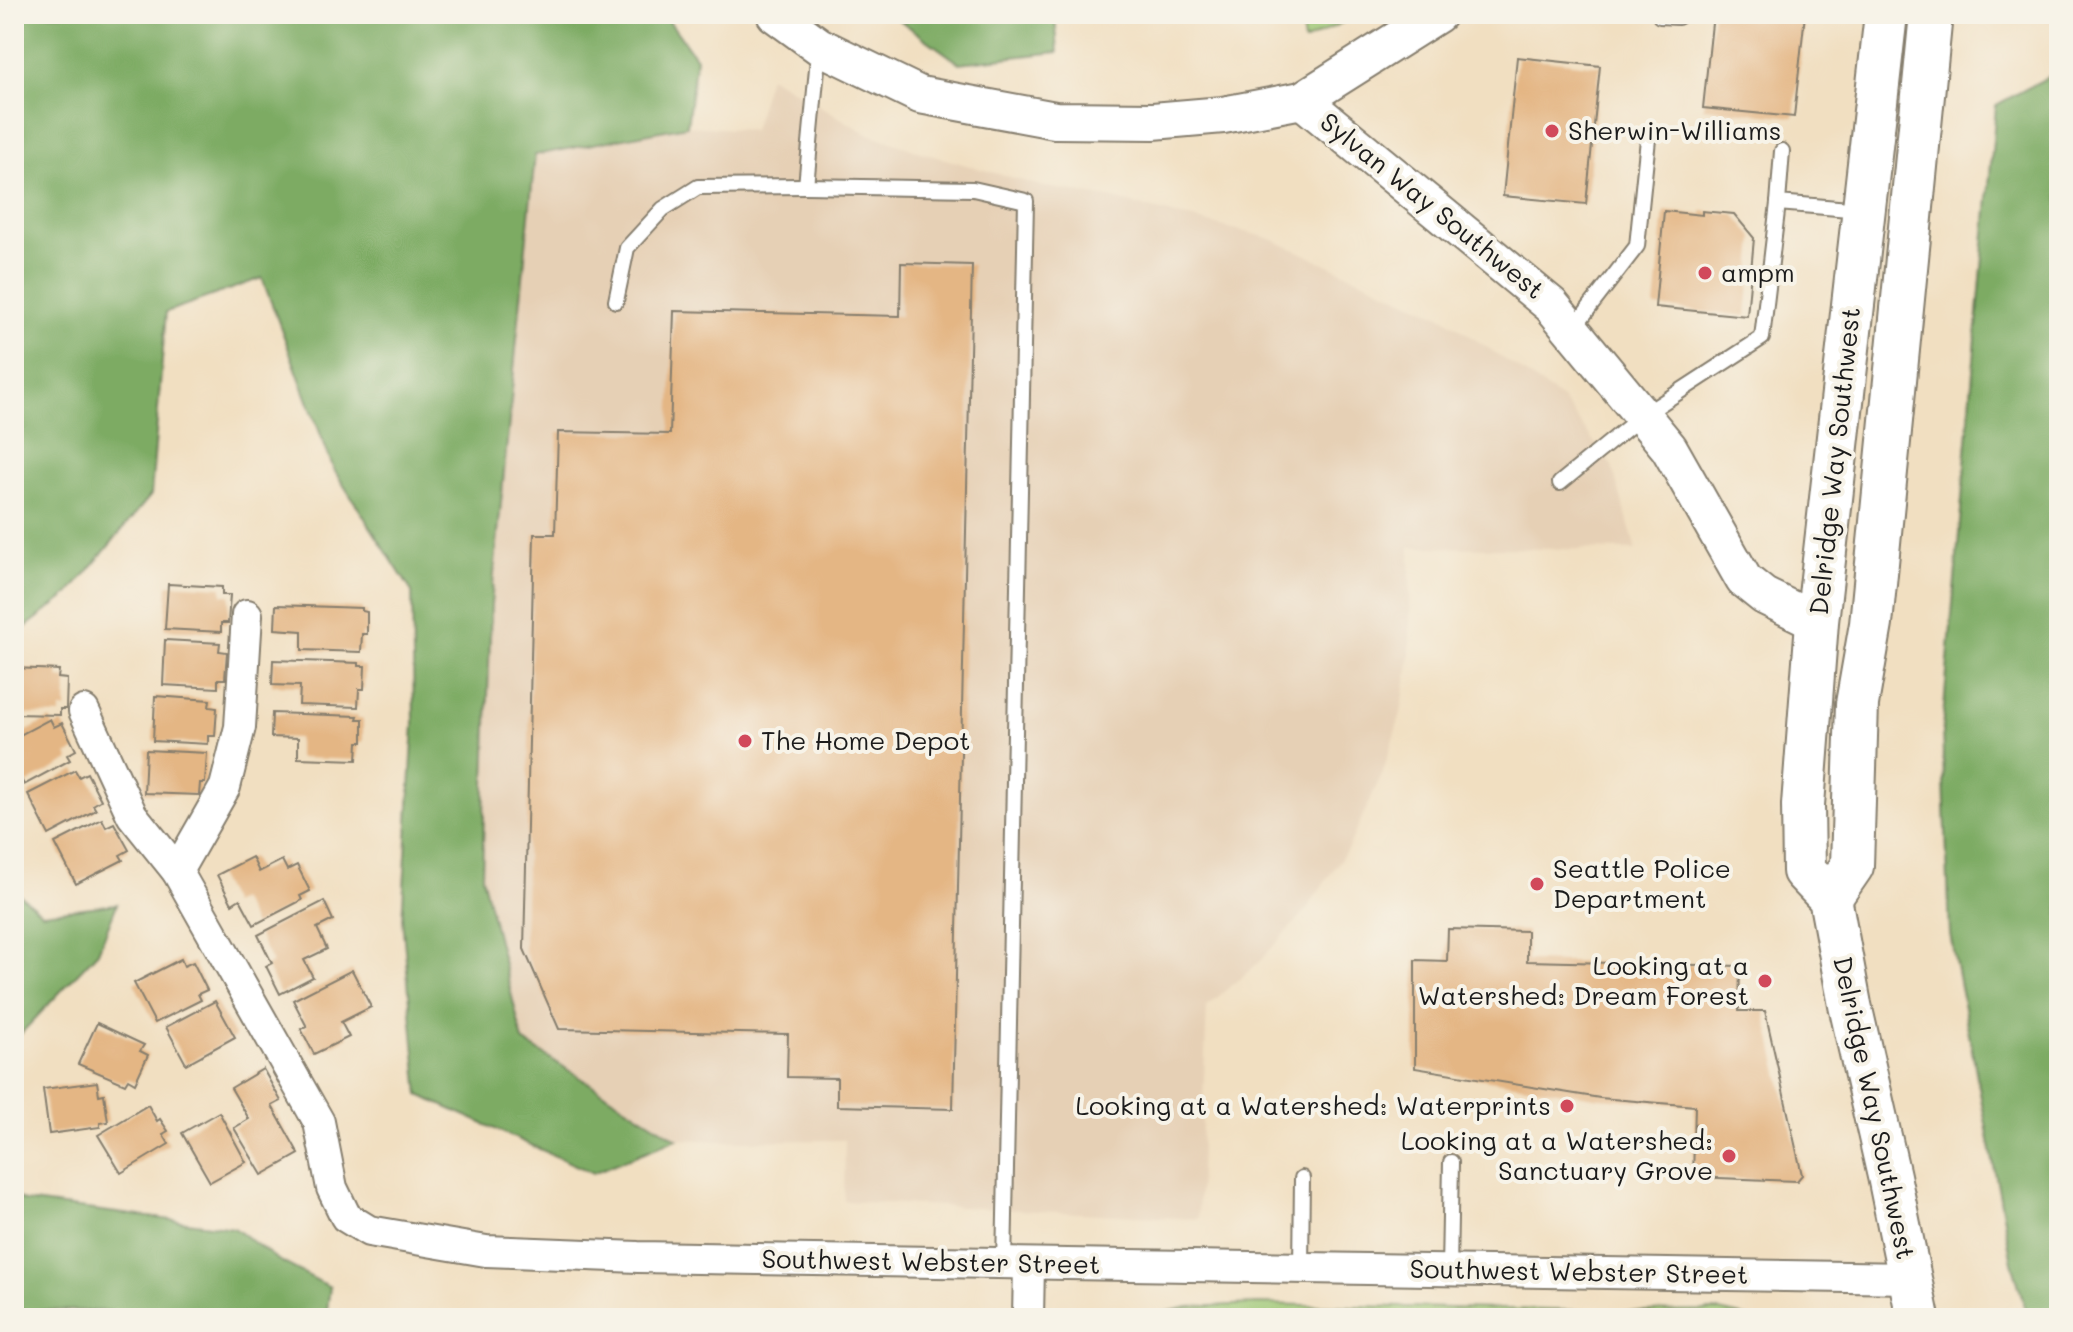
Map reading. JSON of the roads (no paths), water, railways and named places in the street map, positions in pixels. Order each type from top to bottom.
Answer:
[{"type":"main road","name":"Delridge Way Southwest","points":[[1886,14],[1817,622],[1803,805],[1804,871],[1830,898],[1918,1318]]},
{"type":"main road","name":"Delridge Way Southwest","points":[[1830,898],[1852,866],[1857,704],[1871,624],[1931,14]]},
{"type":"main road","points":[[1817,622],[1857,704]]},
{"type":"street","name":"Sylvan Way Southwest","points":[[775,14],[819,46],[920,95],[1055,120],[1153,121],[1223,115],[1302,100],[1551,305],[1669,448],[1744,580],[1764,596],[1817,622]]},
{"type":"street","points":[[1302,100],[1438,14]]},
{"type":"street","points":[[177,871],[225,787],[240,727],[247,615]]},
{"type":"street","name":"Southwest Webster Street","points":[[84,711],[132,815],[177,871],[319,1122],[332,1188],[346,1217],[369,1231],[486,1251],[654,1257],[1910,1278]]},
{"type":"street","points":[[1016,1264],[1028,1318]]},
{"type":"lane","points":[[1660,16],[1678,17],[1682,14]]},
{"type":"lane","points":[[806,186],[819,46]]},
{"type":"lane","points":[[1572,331],[1637,246],[1648,139]]},
{"type":"lane","points":[[1560,483],[1642,416],[1762,338],[1782,151]]},
{"type":"lane","points":[[616,301],[627,248],[663,209],[698,187],[973,189],[1026,201],[1016,1264]]},
{"type":"lane","points":[[1778,203],[1864,210]]},
{"type":"lane","points":[[1449,1270],[1451,1162]]},
{"type":"lane","points":[[1301,1268],[1302,1178]]},
{"type":"place","name":"Sherwin-Williams","points":[[1552,131]]},
{"type":"place","name":"ampm","points":[[1705,273]]},
{"type":"place","name":"The Home Depot","points":[[745,741]]},
{"type":"place","name":"Seattle Police Department","points":[[1537,884]]},
{"type":"place","name":"Looking at a Watershed: Dream Forest","points":[[1765,981]]},
{"type":"place","name":"Looking at a Watershed: Waterprints","points":[[1567,1106]]},
{"type":"place","name":"Looking at a Watershed: Sanctuary Grove","points":[[1729,1156]]}]
